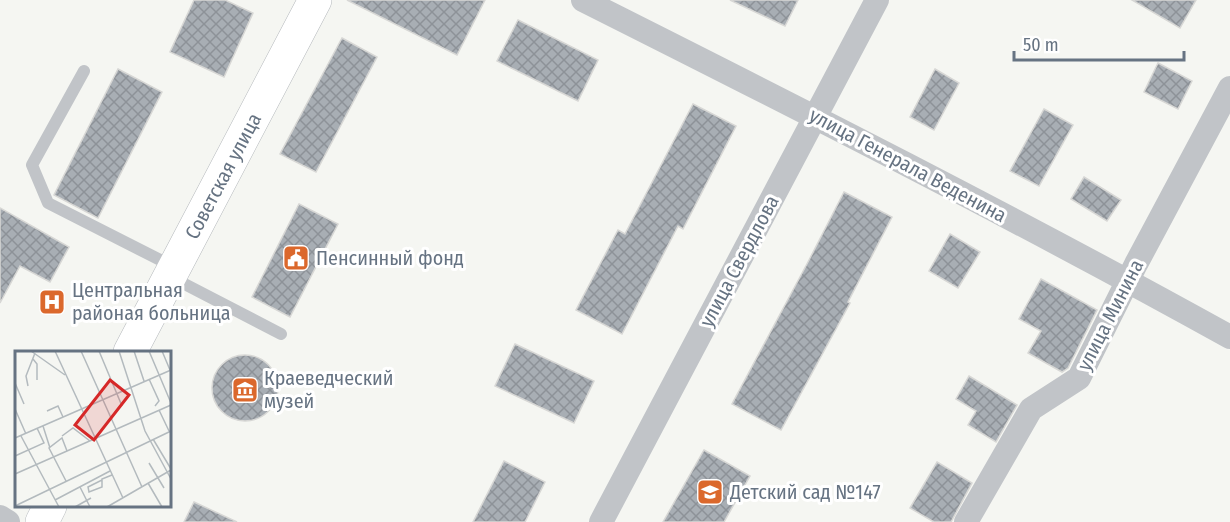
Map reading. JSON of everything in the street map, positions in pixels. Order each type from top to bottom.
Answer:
[{"type":"street","name":"Советская улица","points":[[131,351],[315,0]]},
{"type":"street","name":"улица Генерала Веденина","points":[[583,0],[816,117],[1128,280],[1230,336]]},
{"type":"street","name":"улица Свердлова","points":[[601,522],[877,0]]},
{"type":"street","name":"улица Минина","points":[[966,522],[1031,409],[1078,378],[1230,88]]},
{"type":"street","points":[[42,522],[50,507]]},
{"type":"street","points":[[0,517],[8,522]]},
{"type":"lane","points":[[84,71],[32,165],[48,203],[281,334]]},
{"type":"building","points":[[194,0],[225,0],[253,13],[224,77],[170,52]]},
{"type":"building","points":[[347,0],[485,0],[457,55]]},
{"type":"building","points":[[730,0],[798,0],[785,26]]},
{"type":"building","points":[[1132,0],[1196,0],[1180,28]]},
{"type":"building","points":[[518,20],[598,60],[578,101],[497,61]]},
{"type":"building","points":[[342,38],[377,57],[316,172],[280,154]]},
{"type":"building","points":[[1158,63],[1192,81],[1178,109],[1144,92]]},
{"type":"building","points":[[118,69],[162,92],[98,218],[54,195]]},
{"type":"building","points":[[935,69],[959,83],[934,130],[910,117]]},
{"type":"building","points":[[693,104],[736,126],[683,229],[678,226],[622,334],[576,310],[618,230],[625,234]]},
{"type":"building","points":[[1044,109],[1073,125],[1039,186],[1010,171]]},
{"type":"building","points":[[1084,177],[1121,200],[1107,221],[1071,199]]},
{"type":"building","points":[[844,192],[892,217],[848,302],[850,303],[781,430],[732,404]]},
{"type":"building","name":"Пенсинный фонд","points":[[299,204],[338,224],[290,317],[252,297]]},
{"type":"building","points":[[0,208],[69,247],[50,282],[20,266],[0,303]]},
{"type":"building","points":[[950,234],[980,252],[958,288],[929,271]]},
{"type":"building","points":[[1041,279],[1097,310],[1068,368],[1062,372],[1028,353],[1041,331],[1019,319]]},
{"type":"building","points":[[515,344],[594,381],[574,423],[495,386]]},
{"type":"building","name":"Краеведческий музей","points":[[238,355],[252,355],[264,360],[273,369],[278,388],[276,401],[269,412],[252,421],[238,421],[226,416],[217,407],[212,395],[212,381],[217,369],[226,360]]},
{"type":"building","points":[[969,376],[1017,405],[996,442],[968,425],[976,411],[956,399]]},
{"type":"building","name":"Детский сад №147","points":[[704,450],[750,476],[724,522],[663,522]]},
{"type":"building","points":[[504,461],[545,482],[525,522],[473,522]]},
{"type":"building","points":[[937,462],[972,483],[951,522],[934,522],[910,508]]},
{"type":"building","points":[[194,502],[237,522],[184,522]]},
{"type":"place","name":"Пенсинный фонд","points":[[296,258]]},
{"type":"place","name":"Центральная районая больница","points":[[52,302]]},
{"type":"place","name":"Краеведческий музей","points":[[245,390]]},
{"type":"place","name":"Детский сад №147","points":[[710,492]]}]
